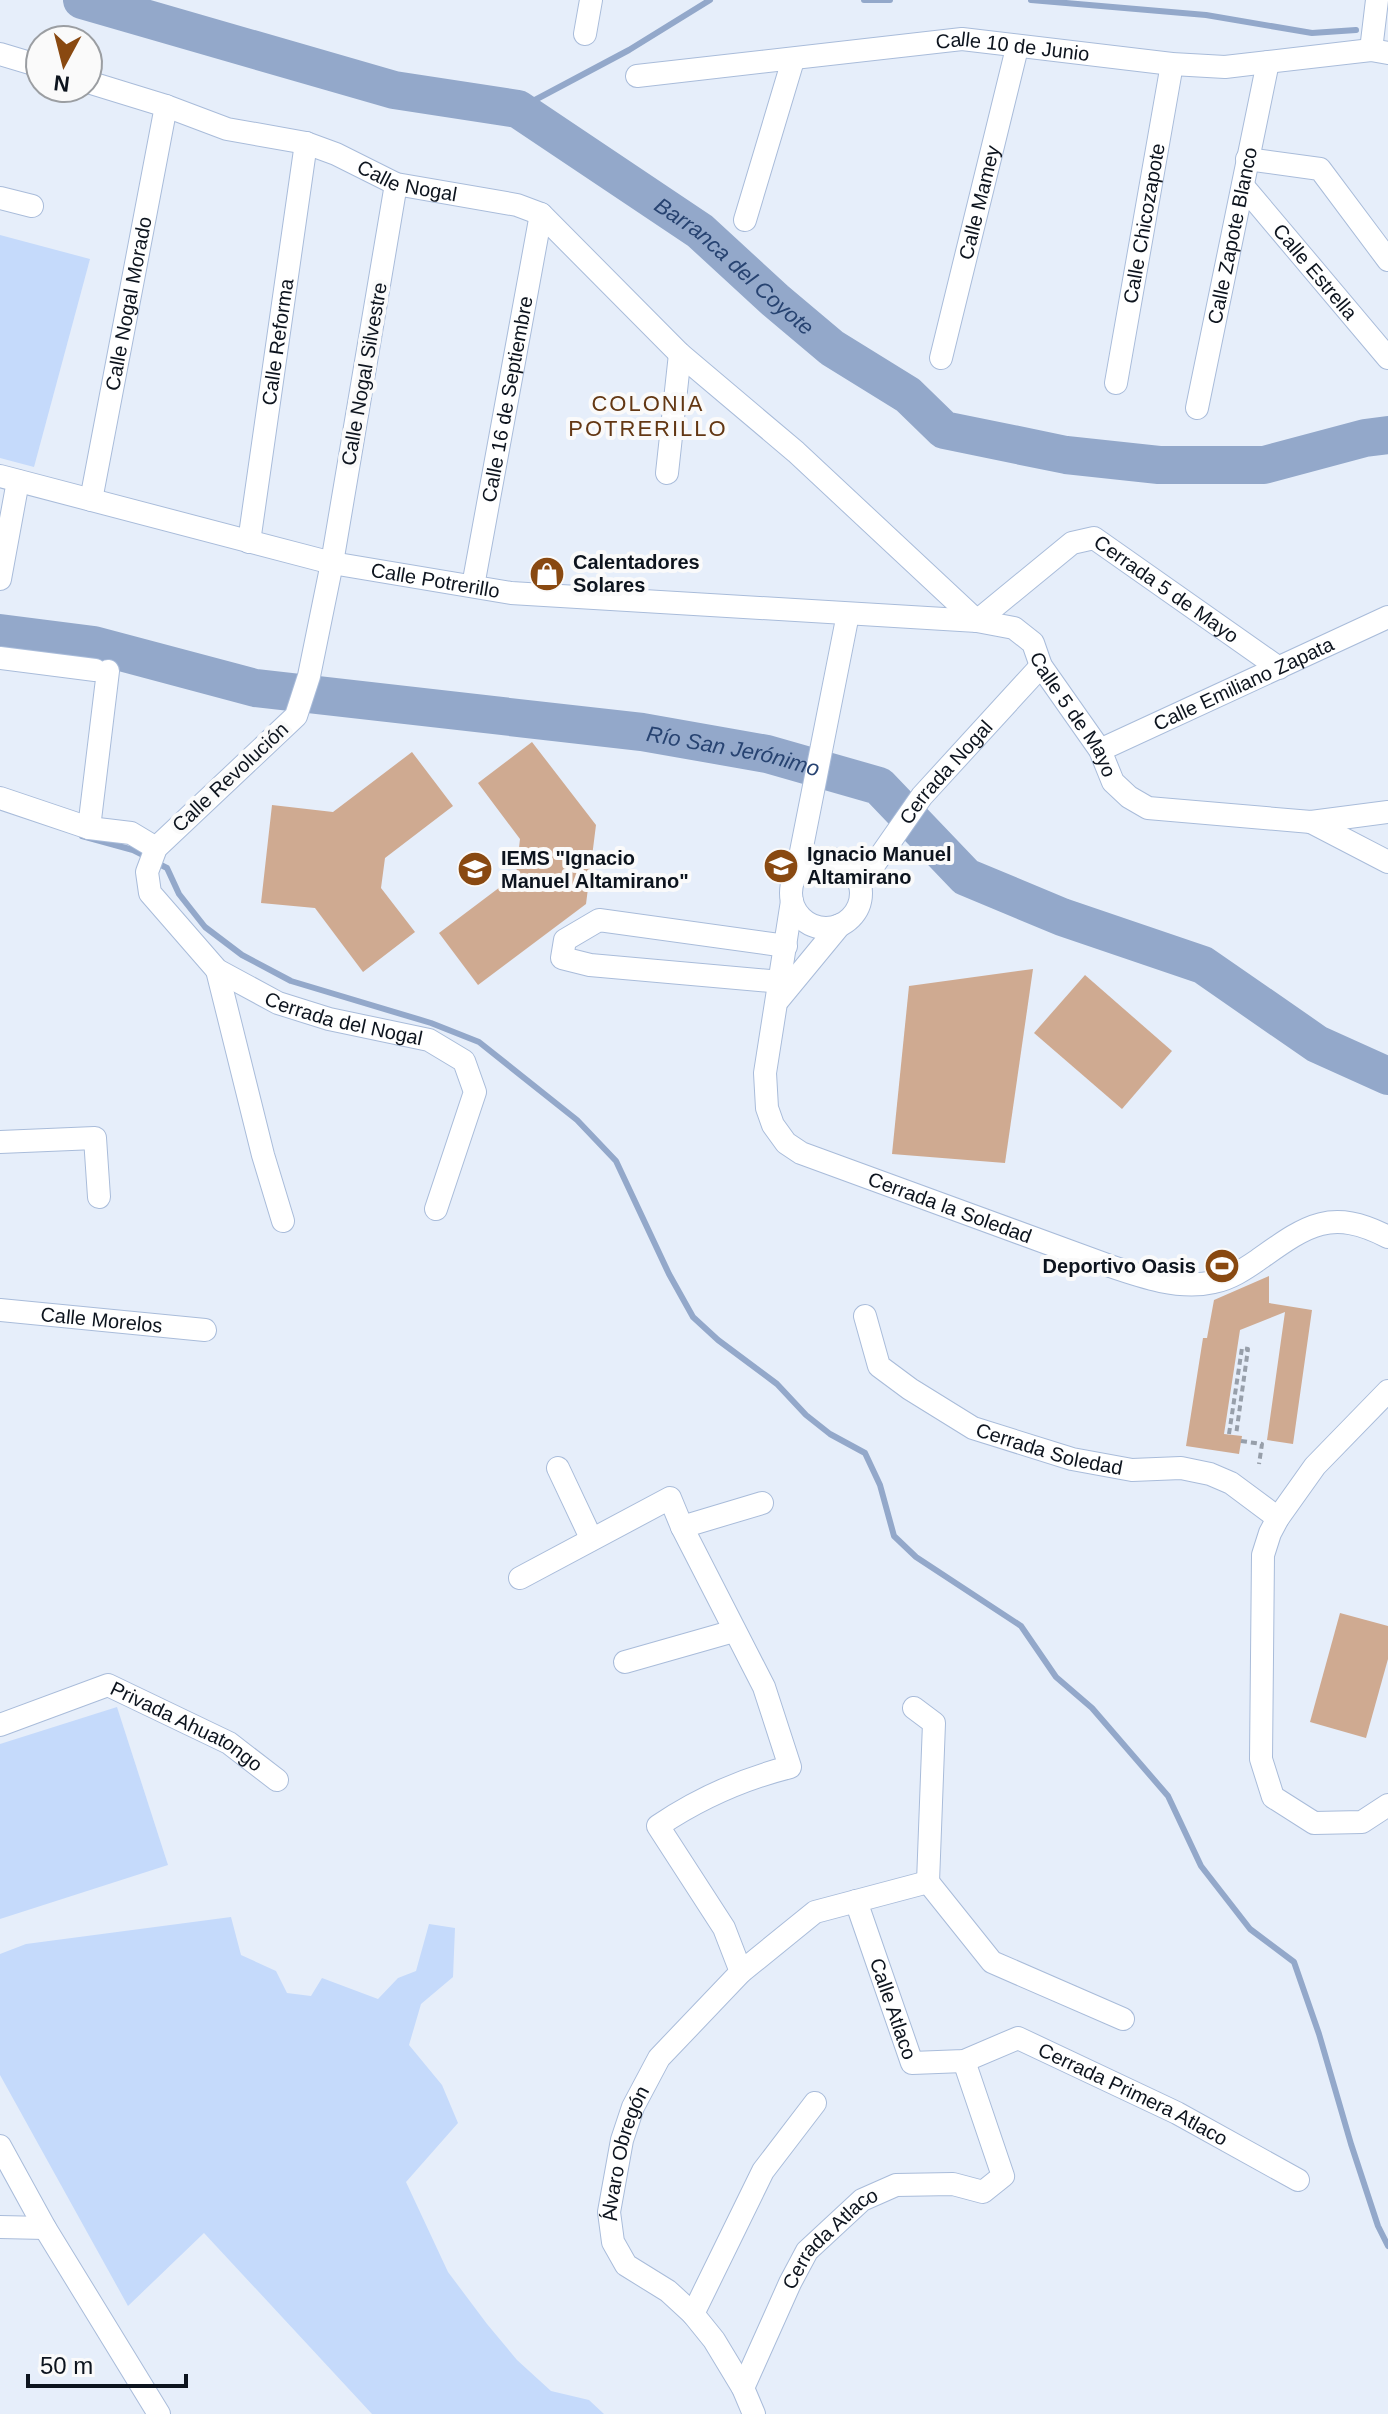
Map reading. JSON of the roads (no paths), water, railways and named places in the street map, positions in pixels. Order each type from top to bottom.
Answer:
[{"type":"street","points":[[585,34],[591,0]]},
{"type":"street","points":[[1377,0],[1380,51]]},
{"type":"street","name":"Calle 10 de Junio","points":[[637,76],[962,39],[1017,48],[1225,67],[1380,51]]},
{"type":"street","name":"Calle Mamey","points":[[941,358],[1017,48]]},
{"type":"street","points":[[0,54],[24,61]]},
{"type":"street","points":[[745,220],[793,60]]},
{"type":"street","name":"Calle Zapote Blanco","points":[[1197,408],[1268,62]]},
{"type":"street","name":"Calle Chicozapote","points":[[1116,383],[1172,64]]},
{"type":"street","name":"Calle Nogal","points":[[104,87],[227,129],[306,143],[336,154],[396,184],[517,205],[541,214],[680,354],[796,452],[977,621]]},
{"type":"street","name":"Calle Nogal Morado","points":[[91,500],[166,106]]},
{"type":"street","name":"Calle Reforma","points":[[249,542],[306,143]]},
{"type":"street","points":[[1247,159],[1320,169],[1388,260]]},
{"type":"street","name":"Calle Nogal Silvestre","points":[[332,563],[396,184]]},
{"type":"street","name":"Calle Estrella","points":[[1243,186],[1388,358]]},
{"type":"street","points":[[0,198],[32,206]]},
{"type":"street","name":"Calle 16 de Septiembre","points":[[473,586],[541,214]]},
{"type":"street","points":[[667,473],[680,354]]},
{"type":"street","points":[[0,579],[9,478]]},
{"type":"street","name":"Calle Potrerillo","points":[[9,478],[332,563],[511,593],[977,621]]},
{"type":"street","name":"Cerrada 5 de Mayo","points":[[977,621],[1072,543],[1094,538],[1279,668]]},
{"type":"street","name":"Calle Revolución","points":[[156,848],[296,716],[309,676],[332,563]]},
{"type":"street","points":[[797,872],[816,859],[838,860],[856,874],[861,897],[858,909],[840,925],[828,928],[805,921],[792,901],[791,886],[797,872],[848,614]]},
{"type":"street","name":"Calle Emiliano Zapata","points":[[1100,750],[1388,617]]},
{"type":"street","name":"Calle 5 de Mayo","points":[[977,621],[1014,628],[1033,643],[1041,666],[1100,750],[1113,782],[1129,797],[1148,808],[1311,822]]},
{"type":"street","points":[[0,658],[102,670],[89,828]]},
{"type":"street","name":"Cerrada Nogal","points":[[860,885],[922,796],[1041,666]]},
{"type":"street","points":[[0,798],[89,828],[131,833],[156,848]]},
{"type":"street","points":[[1311,822],[1388,812]]},
{"type":"street","points":[[1311,822],[1388,862]]},
{"type":"street","name":"Cerrada del Nogal","points":[[156,848],[147,872],[150,893],[217,970],[278,1003],[329,1019],[429,1040],[464,1061],[475,1092],[436,1209]]},
{"type":"street","name":"Cerrada la Soledad","points":[[792,901],[765,1073],[767,1108],[773,1125],[786,1143],[824,1163],[1143,1277],[1180,1283],[1214,1282],[1243,1271],[1296,1234],[1320,1222],[1349,1223],[1388,1237]]},
{"type":"street","points":[[780,991],[590,965],[562,958],[565,940],[599,920],[786,946]]},
{"type":"street","name":"Cerrada la Soledad","points":[[780,991],[840,925]]},
{"type":"street","points":[[217,970],[263,1155],[283,1221]]},
{"type":"street","points":[[0,1142],[95,1138],[99,1197]]},
{"type":"street","name":"Calle Morelos","points":[[0,1310],[205,1330]]},
{"type":"street","name":"Cerrada Soledad","points":[[865,1316],[879,1366],[973,1428],[1072,1459],[1132,1470],[1181,1468],[1210,1474],[1231,1483],[1278,1518]]},
{"type":"street","points":[[1388,1391],[1315,1466],[1270,1533],[1263,1555],[1260,1676],[1261,1759],[1273,1797],[1314,1823],[1362,1822],[1388,1805]]},
{"type":"street","points":[[558,1468],[591,1538]]},
{"type":"street","points":[[520,1578],[670,1498],[764,1687],[790,1767],[752,1777],[685,1808],[658,1826],[724,1928],[741,1972]]},
{"type":"street","points":[[682,1527],[762,1503]]},
{"type":"street","points":[[625,1662],[734,1631]]},
{"type":"street","name":"Privada Ahuatongo","points":[[0,1725],[108,1685],[229,1743],[277,1780]]},
{"type":"street","points":[[914,1708],[934,1723],[928,1882],[992,1962],[1123,2019]]},
{"type":"street","name":"Álvaro Obregón","points":[[754,2414],[743,2388],[714,2340],[693,2314],[668,2291],[626,2265],[613,2242],[609,2212],[622,2140],[633,2107],[659,2058],[741,1972],[815,1912],[928,1882]]},
{"type":"street","name":"Calle Atlaco","points":[[856,1901],[912,2063],[964,2061]]},
{"type":"street","name":"Cerrada Primera Atlaco","points":[[964,2061],[1018,2038],[1177,2113],[1298,2180]]},
{"type":"street","name":"Cerrada Atlaco","points":[[743,2388],[807,2251],[862,2200],[896,2185],[953,2184],[983,2192],[1003,2176],[964,2061]]},
{"type":"street","points":[[693,2314],[763,2171],[815,2103]]},
{"type":"street","points":[[0,2146],[45,2228],[159,2414]]},
{"type":"street","points":[[0,2227],[45,2228]]},
{"type":"waterway","name":"Barranca del Coyote","points":[[82,0],[394,90],[518,109],[700,231],[832,348],[908,395],[944,430],[1066,455],[1159,465],[1264,465],[1365,438],[1388,435]]},
{"type":"waterway","points":[[518,109],[629,50],[710,0]]},
{"type":"waterway","points":[[864,0],[890,0]]},
{"type":"waterway","points":[[1031,0],[1206,15],[1312,33],[1356,30]]},
{"type":"waterway","name":"Río San Jerónimo","points":[[0,633],[94,645],[255,688],[642,732],[767,754],[879,786],[966,877],[1062,917],[1203,965],[1317,1044],[1388,1076]]},
{"type":"waterway","points":[[82,836],[147,857]]},
{"type":"waterway","points":[[157,863],[167,868],[179,894],[205,927],[242,955],[291,981],[431,1023],[479,1042],[577,1120],[616,1161],[669,1274],[693,1317],[777,1384],[806,1415],[830,1434],[865,1453],[880,1485],[894,1536],[916,1557],[1021,1626],[1056,1677],[1092,1708],[1168,1796],[1201,1866],[1250,1929],[1294,1962],[1378,2226],[1388,2246]]},
{"type":"place","name":"Calentadores Solares","points":[[547,574]]},
{"type":"place","name":"Ignacio Manuel Altamirano","points":[[781,866]]},
{"type":"place","name":"IEMS \"Ignacio Manuel Altamirano\"","points":[[475,869]]},
{"type":"place","name":"Deportivo Oasis","points":[[1222,1266]]},
{"type":"district","name":"COLONIA POTRERILLO","points":[[648,416]]}]
